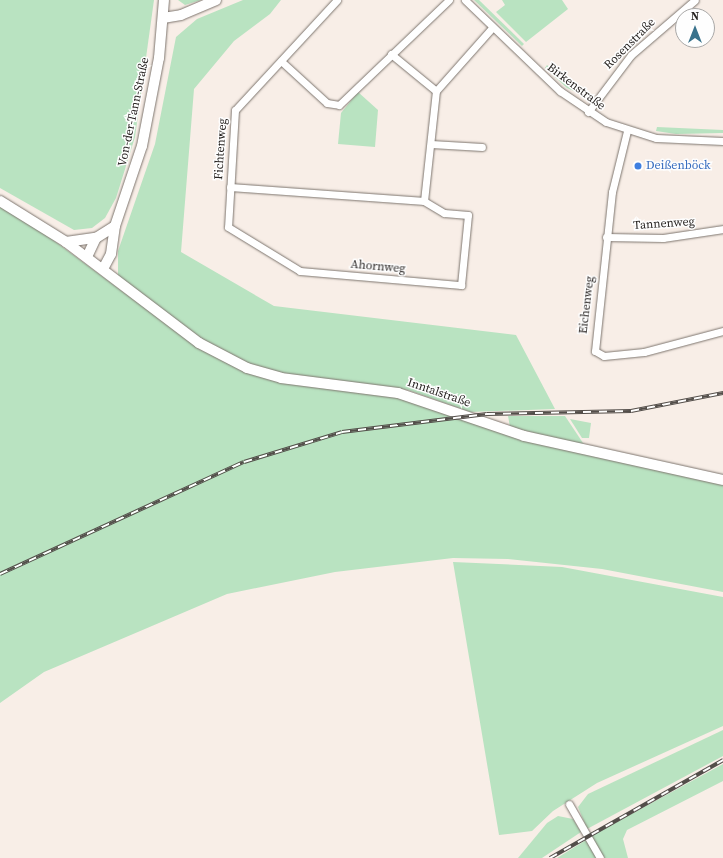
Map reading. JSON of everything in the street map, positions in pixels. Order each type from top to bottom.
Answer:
[{"type":"main road","points":[[163,18],[181,15],[216,0]]},
{"type":"main road","name":"Von-der-Tann-Straße","points":[[103,269],[111,254],[115,226],[142,146],[166,2]]},
{"type":"main road","name":"Inntalstraße","points":[[0,201],[66,242],[199,343],[262,373],[398,393],[524,436],[723,480]]},
{"type":"main road","points":[[66,242],[96,238],[115,226]]},
{"type":"main road","points":[[87,257],[96,238]]},
{"type":"street","name":"Fichtenweg","points":[[337,0],[235,110],[230,187],[424,201]]},
{"type":"street","points":[[281,61],[334,105],[448,0]]},
{"type":"street","name":"Birkenstraße","points":[[465,0],[550,83],[588,112],[627,131],[672,140],[723,141]]},
{"type":"street","name":"Rosenstraße","points":[[588,112],[631,55],[696,0]]},
{"type":"street","points":[[424,201],[436,91],[492,28]]},
{"type":"street","points":[[391,54],[436,91]]},
{"type":"street","name":"Eichenweg","points":[[627,131],[612,192],[594,337],[596,353],[613,355],[668,348],[723,331]]},
{"type":"street","points":[[431,144],[482,147]]},
{"type":"street","name":"Ahornweg","points":[[230,187],[228,227],[290,267],[461,285],[468,215],[444,214],[424,201]]},
{"type":"street","name":"Tannenweg","points":[[606,237],[670,238],[723,229]]},
{"type":"street","points":[[569,804],[600,858]]},
{"type":"green space","points":[[0,0],[154,0],[135,137],[116,198],[105,218],[92,228],[74,230],[0,188]]},
{"type":"green space","points":[[178,0],[201,0],[185,5]]},
{"type":"green space","points":[[243,0],[281,0],[270,14],[234,41],[194,89],[181,252],[274,306],[516,335],[555,409],[470,412],[408,390],[285,374],[248,365],[202,340],[118,276],[118,251],[155,144],[176,37],[197,19]]},
{"type":"green space","points":[[474,0],[479,0],[524,44],[522,46]]},
{"type":"green space","points":[[502,0],[562,0],[568,9],[526,42],[496,12],[505,5]]},
{"type":"green space","points":[[547,65],[576,92],[567,88],[545,68]]},
{"type":"green space","points":[[358,92],[378,110],[375,147],[338,144],[341,113]]},
{"type":"green space","points":[[657,127],[723,130],[723,133],[676,134],[656,131]]},
{"type":"green space","points":[[0,206],[37,228],[196,346],[231,365],[391,395],[522,440],[723,485],[723,592],[602,569],[508,559],[453,558],[335,572],[227,594],[44,672],[0,703]]},
{"type":"green space","points":[[508,416],[565,416],[585,446],[510,427]]},
{"type":"green space","points":[[570,419],[591,423],[589,438],[582,438]]},
{"type":"green space","points":[[453,562],[562,567],[723,597],[723,726],[597,783],[553,811],[532,831],[499,835]]},
{"type":"green space","points":[[723,730],[723,756],[587,829],[578,807],[588,794]]},
{"type":"green space","points":[[723,764],[723,781],[627,830],[623,839],[628,858],[604,858],[591,836]]},
{"type":"green space","points":[[558,816],[573,819],[581,832],[542,858],[518,858],[547,823]]},
{"type":"green space","points":[[586,840],[597,858],[557,858]]},
{"type":"railway","points":[[0,574],[244,462],[342,432],[487,414],[631,411],[723,393]]},
{"type":"railway","points":[[550,858],[723,760]]},
{"type":"place","name":"Deißenböck","points":[[638,166]]}]
